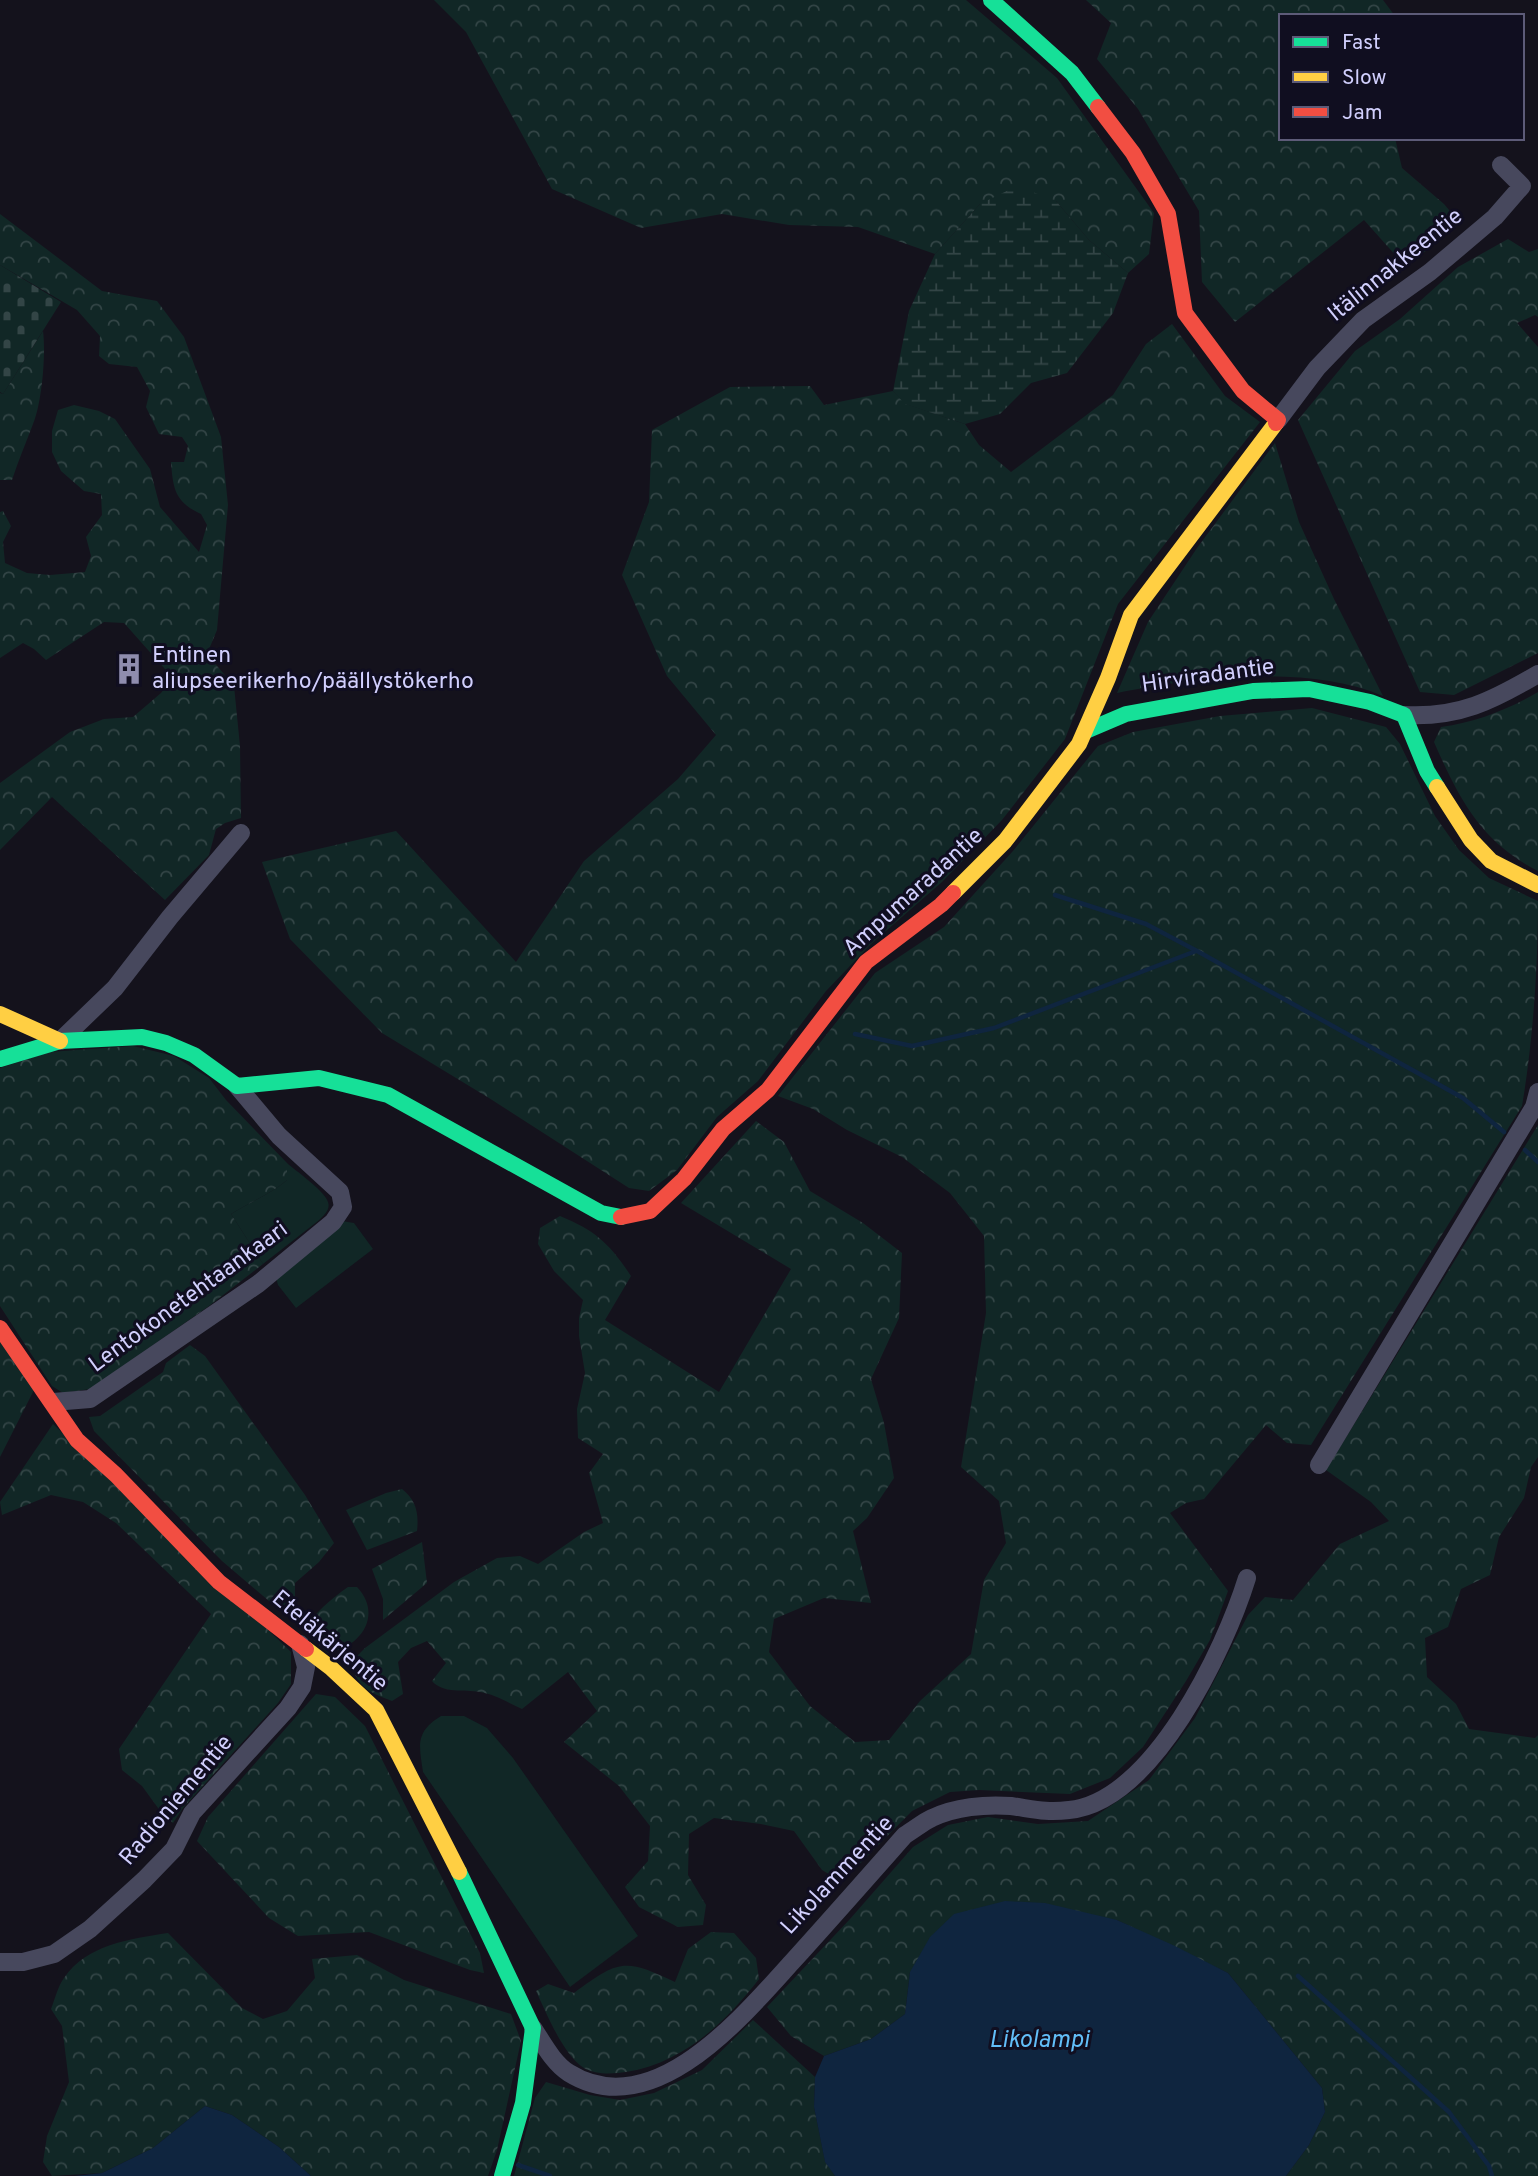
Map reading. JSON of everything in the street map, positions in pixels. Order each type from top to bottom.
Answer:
[{"type":"street","points":[[991,0],[1072,73],[1133,153],[1168,214],[1185,313],[1243,391],[1278,420]]},
{"type":"street","name":"Itälinnakkeentie","points":[[1278,420],[1317,368],[1363,320],[1430,272],[1495,217],[1522,186],[1501,165]]},
{"type":"street","name":"Ampumaradantie","points":[[237,1086],[319,1078],[388,1096],[601,1213],[625,1218],[650,1211],[684,1178],[723,1129],[768,1090],[866,962],[941,905],[1005,841],[1079,744],[1131,615],[1278,420]]},
{"type":"street","name":"Hirviradantie","points":[[1086,731],[1126,714],[1253,691],[1309,690],[1370,702],[1404,715],[1432,716],[1464,711],[1507,692],[1538,674]]},
{"type":"street","points":[[1404,715],[1427,771],[1471,840],[1491,860],[1538,885]]},
{"type":"street","points":[[0,1014],[60,1041],[115,988],[170,917],[241,834]]},
{"type":"street","name":"Lentokonetehtaankaari","points":[[0,1059],[60,1041],[142,1037],[166,1043],[194,1055],[237,1086],[279,1136],[340,1192],[343,1207],[333,1222],[258,1284],[90,1399],[52,1402]]},
{"type":"street","points":[[1319,1465],[1534,1107],[1538,1092]]},
{"type":"street","name":"Eteläkärjentie","points":[[0,1328],[77,1440],[116,1475],[219,1582],[331,1668],[376,1710],[445,1843],[533,2028]]},
{"type":"street","name":"Likolammentie","points":[[533,2028],[549,2054],[567,2072],[587,2082],[619,2086],[651,2080],[687,2063],[729,2031],[905,1835],[932,1818],[981,1805],[1041,1812],[1073,1810],[1095,1804],[1138,1773],[1164,1740],[1207,1674],[1241,1601],[1247,1578]]},
{"type":"street","name":"Radioniementie","points":[[0,1962],[23,1962],[54,1954],[90,1929],[174,1849],[192,1813],[288,1708],[302,1687],[306,1667],[300,1644]]},
{"type":"street","points":[[502,2176],[511,2149],[531,2058],[533,2028]]},
{"type":"green space","points":[[434,0],[966,0],[1057,78],[1154,213],[1149,254],[1128,273],[1089,240],[1056,201],[980,204],[935,254],[858,227],[789,225],[722,214],[641,228],[552,189],[466,32]]},
{"type":"green space","points":[[1086,0],[1383,0],[1394,14],[1279,14],[1279,140],[1395,140],[1402,168],[1444,204],[1460,223],[1406,267],[1364,220],[1235,322],[1202,282],[1199,211],[1138,109],[1097,59],[1111,23]]},
{"type":"green space","points":[[1017,186],[1056,201],[1089,240],[1128,273],[1113,313],[1067,373],[1031,383],[1000,414],[965,424],[905,404],[893,391],[909,311],[935,254],[980,204]]},
{"type":"green space","points":[[0,214],[102,291],[157,301],[184,337],[221,437],[228,505],[217,630],[207,654],[234,686],[240,746],[241,818],[216,829],[209,855],[165,900],[52,797],[0,850],[0,783],[70,732],[104,719],[133,717],[161,693],[173,678],[124,623],[104,622],[46,660],[23,643],[0,658],[0,512],[3,511],[11,526],[3,542],[5,563],[27,573],[50,575],[85,572],[91,556],[86,537],[102,515],[101,494],[84,491],[61,471],[52,452],[52,431],[58,410],[74,405],[99,411],[115,419],[150,469],[160,507],[199,552],[207,525],[201,514],[186,505],[177,494],[171,462],[184,462],[188,446],[182,437],[159,434],[146,407],[150,391],[137,367],[109,364],[99,356],[100,336],[77,310],[0,265]]},
{"type":"green space","points":[[1508,239],[1529,252],[1538,249],[1538,317],[1535,315],[1517,323],[1538,347],[1538,653],[1454,695],[1420,692],[1298,420],[1355,351],[1400,319],[1458,267]]},
{"type":"green space","points":[[0,265],[61,302],[3,394],[0,392]]},
{"type":"green space","points":[[1172,324],[1225,396],[1260,422],[1118,604],[1065,739],[1002,820],[942,882],[871,944],[826,991],[758,1081],[717,1117],[677,1170],[649,1191],[629,1188],[382,1033],[290,939],[262,862],[396,831],[516,962],[584,861],[678,779],[716,735],[667,676],[622,575],[649,502],[652,430],[730,387],[810,386],[824,405],[893,391],[906,404],[965,424],[979,445],[1011,472],[1113,395],[1146,344]]},
{"type":"green space","points":[[43,331],[43,378],[36,415],[12,480],[0,480],[0,393],[3,394]]},
{"type":"green space","points":[[1275,443],[1299,522],[1383,696],[1353,686],[1321,680],[1252,676],[1181,682],[1117,693],[1148,622],[1197,548]]},
{"type":"green space","points":[[1538,692],[1538,871],[1501,847],[1474,817],[1434,742],[1441,727],[1491,714]]},
{"type":"green space","points":[[1312,708],[1386,727],[1400,744],[1435,816],[1459,850],[1489,878],[1538,901],[1534,1004],[1522,1106],[1311,1445],[1287,1443],[1266,1425],[1204,1499],[1186,1503],[1170,1513],[1228,1591],[1210,1640],[1186,1681],[1143,1747],[1110,1778],[1070,1794],[979,1790],[950,1792],[912,1811],[842,1882],[822,1870],[794,1831],[714,1818],[689,1834],[688,1875],[706,1905],[703,1925],[678,1927],[639,1907],[625,1887],[648,1861],[650,1826],[619,1786],[564,1742],[597,1711],[568,1672],[522,1709],[485,1693],[442,1688],[437,1685],[432,1681],[446,1663],[427,1641],[411,1648],[398,1662],[403,1694],[392,1701],[365,1688],[350,1663],[365,1648],[454,1582],[497,1558],[520,1556],[538,1564],[584,1532],[603,1523],[589,1473],[603,1454],[578,1438],[577,1409],[585,1373],[579,1336],[583,1300],[554,1271],[538,1244],[540,1228],[560,1216],[601,1239],[631,1276],[605,1320],[719,1392],[791,1269],[681,1203],[756,1121],[784,1142],[810,1191],[863,1223],[902,1253],[899,1318],[871,1379],[884,1423],[894,1478],[867,1518],[853,1531],[871,1603],[824,1598],[774,1619],[769,1652],[810,1706],[855,1742],[889,1740],[920,1701],[971,1654],[984,1580],[1006,1543],[999,1501],[961,1467],[986,1313],[984,1236],[950,1193],[902,1157],[847,1130],[813,1109],[778,1096],[875,973],[944,927],[1013,851],[1098,746],[1133,732],[1220,716]]},
{"type":"green space","points":[[133,1046],[174,1056],[209,1078],[226,1100],[287,1163],[287,1180],[231,1214],[263,1264],[209,1306],[90,1389],[63,1393],[52,1386],[0,1306],[0,1068],[49,1052]]},
{"type":"green space","points":[[1538,1125],[1538,1457],[1531,1467],[1524,1498],[1499,1537],[1490,1575],[1461,1589],[1448,1627],[1425,1638],[1427,1677],[1456,1704],[1469,1729],[1535,1738],[1538,1735],[1538,2176],[1286,2176],[1309,2145],[1325,2112],[1322,2088],[1228,1973],[1117,1920],[910,1972],[905,2014],[871,2039],[824,2056],[791,2036],[767,2007],[913,1847],[948,1825],[988,1817],[1038,1824],[1088,1821],[1149,1780],[1195,1718],[1248,1615],[1265,1597],[1293,1600],[1340,1544],[1389,1521],[1371,1502],[1326,1470]]},
{"type":"green space","points":[[287,1163],[322,1192],[328,1202],[328,1208],[318,1221],[263,1264],[231,1214],[287,1180]]},
{"type":"green space","points":[[342,1221],[354,1223],[373,1249],[296,1308],[278,1285],[276,1278]]},
{"type":"green space","points":[[0,1341],[34,1390],[0,1457]]},
{"type":"green space","points":[[190,1345],[205,1356],[305,1495],[334,1543],[319,1562],[295,1583],[295,1601],[282,1612],[222,1561],[94,1431],[89,1417],[100,1416],[163,1372],[166,1363]]},
{"type":"green space","points":[[53,1424],[291,1652],[291,1684],[278,1703],[183,1808],[173,1823],[161,1812],[142,1786],[122,1770],[119,1749],[211,1614],[116,1523],[83,1502],[51,1495],[2,1515],[0,1502]]},
{"type":"green space","points":[[402,1489],[416,1507],[417,1531],[367,1550],[346,1510]]},
{"type":"green space","points":[[422,1542],[427,1583],[383,1620],[383,1599],[372,1569]]},
{"type":"green space","points":[[348,1587],[357,1587],[365,1598],[368,1619],[359,1637],[340,1650],[328,1653],[304,1631],[323,1607]]},
{"type":"green space","points":[[316,1694],[335,1697],[365,1726],[480,1953],[484,1973],[369,1932],[298,1936],[269,1918],[197,1841],[208,1817]]},
{"type":"green space","points":[[441,1716],[464,1716],[487,1728],[513,1758],[638,1936],[570,1987],[423,1772],[421,1740],[427,1728]]},
{"type":"green space","points":[[711,1932],[734,1933],[756,1958],[759,1979],[732,2011],[701,2039],[666,2060],[647,2067],[605,2073],[594,2072],[576,2062],[556,2033],[536,1991],[548,1984],[574,1993],[602,1974],[622,1966],[644,1969],[675,1982],[688,1949]]},
{"type":"green space","points":[[168,1933],[242,2008],[263,2019],[287,2011],[315,1978],[312,1959],[357,1955],[404,1980],[511,2014],[521,2041],[497,2150],[488,2176],[311,2176],[279,2147],[232,2115],[205,2106],[153,2148],[102,2173],[52,2176],[43,2162],[47,2136],[69,2082],[62,2026],[51,2009],[60,1985],[74,1967],[97,1950],[125,1941]]},
{"type":"green space","points":[[753,2020],[815,2077],[814,2107],[825,2161],[835,2176],[514,2176],[535,2098],[546,2082],[590,2095],[620,2100],[654,2093],[702,2070]]},
{"type":"water","name":"Likolampi","points":[[1005,1901],[1045,1903],[1117,1920],[1228,1973],[1322,2088],[1325,2112],[1309,2145],[1286,2176],[835,2176],[825,2162],[814,2107],[815,2077],[824,2056],[871,2039],[905,2014],[910,1972],[930,1937],[954,1914]]},
{"type":"water","points":[[205,2106],[232,2115],[279,2147],[311,2176],[74,2176],[102,2173],[153,2148]]},
{"type":"waterway","points":[[1055,895],[1146,924],[1463,1098],[1504,1132]]},
{"type":"waterway","points":[[855,1034],[912,1046],[994,1028],[1196,951]]},
{"type":"waterway","points":[[1525,1150],[1538,1162]]},
{"type":"waterway","points":[[1298,1976],[1449,2112],[1489,2166],[1492,2176]]},
{"type":"waterway","points":[[518,2165],[550,2176]]},
{"type":"traffic: fast","points":[[991,0],[1072,73],[1098,107]]},
{"type":"traffic: fast","points":[[1086,731],[1126,714],[1253,691],[1309,689],[1370,702],[1404,715],[1427,771],[1437,787]]},
{"type":"traffic: fast","points":[[0,1059],[60,1041],[142,1037],[166,1043],[194,1055],[237,1086],[319,1078],[388,1095],[601,1213],[621,1217]]},
{"type":"traffic: fast","points":[[459,1872],[533,2028],[523,2103],[502,2176]]},
{"type":"traffic: slow","points":[[953,893],[1005,841],[1079,744],[1108,678],[1131,615],[1276,423]]},
{"type":"traffic: slow","points":[[1437,787],[1471,840],[1491,861],[1538,885]]},
{"type":"traffic: slow","points":[[0,1014],[60,1041]]},
{"type":"traffic: slow","points":[[306,1649],[331,1668],[376,1710],[459,1872]]},
{"type":"traffic: jam","points":[[1098,107],[1133,153],[1168,214],[1185,313],[1243,391],[1278,420],[1276,423]]},
{"type":"traffic: jam","points":[[621,1217],[650,1211],[684,1179],[723,1129],[768,1090],[866,962],[953,893]]},
{"type":"traffic: jam","points":[[0,1328],[77,1440],[116,1475],[219,1582],[306,1649]]},
{"type":"place","name":"Entinen aliupseerikerho/päällystökerho","points":[[129,669]]}]
